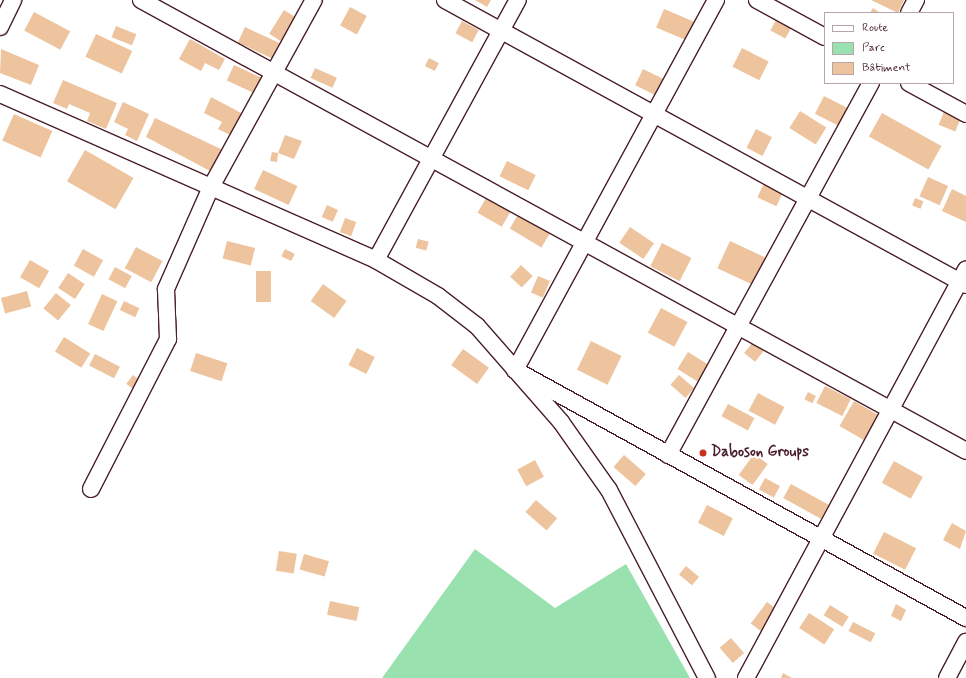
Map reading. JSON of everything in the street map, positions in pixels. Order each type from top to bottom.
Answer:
[{"type":"street","points":[[0,26],[13,0]]},
{"type":"street","points":[[141,0],[966,451]]},
{"type":"street","points":[[91,489],[168,339],[166,289],[211,187],[314,0]]},
{"type":"street","points":[[445,0],[808,199],[964,279],[890,410],[746,678]]},
{"type":"street","points":[[376,260],[518,0]]},
{"type":"street","points":[[515,370],[716,0]]},
{"type":"street","points":[[757,0],[824,36]]},
{"type":"street","points":[[910,12],[916,0]]},
{"type":"street","points":[[668,456],[870,84]]},
{"type":"street","points":[[911,84],[966,114]]},
{"type":"street","points":[[0,94],[376,260],[438,296],[477,326],[560,422],[609,490],[707,678]]},
{"type":"street","points":[[515,370],[668,456],[966,618]]},
{"type":"street","points":[[947,678],[966,642]]},
{"type":"green space","points":[[475,549],[555,608],[626,564],[690,678],[382,678]]},
{"type":"building","points":[[475,0],[491,0],[487,7]]},
{"type":"building","points":[[871,0],[904,0],[898,12]]},
{"type":"building","points":[[350,7],[367,16],[357,34],[340,26]]},
{"type":"building","points":[[873,8],[879,12],[871,12]]},
{"type":"building","points":[[664,9],[699,24],[691,42],[656,27]]},
{"type":"building","points":[[284,10],[297,18],[282,42],[269,34]]},
{"type":"building","points":[[34,12],[70,31],[60,50],[24,31]]},
{"type":"building","points":[[776,20],[791,28],[785,39],[770,31]]},
{"type":"building","points":[[462,21],[479,30],[472,42],[455,33]]},
{"type":"building","points":[[116,26],[136,34],[132,45],[112,37]]},
{"type":"building","points":[[245,27],[282,44],[275,60],[238,42]]},
{"type":"building","points":[[96,34],[132,51],[122,74],[85,57]]},
{"type":"building","points":[[190,39],[225,59],[219,70],[205,63],[201,71],[179,59]]},
{"type":"building","points":[[742,48],[769,62],[759,80],[732,67]]},
{"type":"building","points":[[1,49],[39,65],[31,85],[0,73]]},
{"type":"building","points":[[429,58],[439,63],[435,71],[425,66]]},
{"type":"building","points":[[234,65],[264,79],[257,94],[227,80]]},
{"type":"building","points":[[315,68],[337,78],[332,88],[311,78]]},
{"type":"building","points":[[643,69],[665,80],[658,96],[635,85]]},
{"type":"building","points":[[63,80],[117,103],[106,129],[87,121],[90,113],[69,104],[67,109],[53,103]]},
{"type":"building","points":[[824,96],[848,108],[839,126],[815,114]]},
{"type":"building","points":[[211,97],[245,115],[234,137],[218,129],[222,122],[204,113]]},
{"type":"building","points":[[123,102],[149,114],[137,141],[125,135],[128,129],[114,122]]},
{"type":"building","points":[[945,109],[962,116],[955,132],[939,125]]},
{"type":"building","points":[[800,111],[826,127],[816,144],[789,128]]},
{"type":"building","points":[[882,113],[941,146],[928,170],[869,137]]},
{"type":"building","points":[[14,114],[52,131],[41,158],[2,140]]},
{"type":"building","points":[[155,118],[223,150],[212,172],[146,137]]},
{"type":"building","points":[[756,129],[772,137],[763,156],[746,148]]},
{"type":"building","points":[[285,135],[302,141],[294,159],[278,153]]},
{"type":"building","points":[[85,150],[133,178],[115,209],[67,181]]},
{"type":"building","points":[[272,152],[278,153],[277,162],[270,161]]},
{"type":"building","points":[[507,161],[536,175],[528,190],[500,176]]},
{"type":"building","points":[[263,170],[297,186],[289,205],[254,189]]},
{"type":"building","points":[[928,177],[948,186],[940,205],[919,196]]},
{"type":"building","points":[[765,181],[784,190],[776,206],[757,197]]},
{"type":"building","points":[[952,189],[966,196],[966,222],[942,211]]},
{"type":"building","points":[[486,198],[510,212],[502,227],[478,213]]},
{"type":"building","points":[[915,198],[923,201],[921,209],[912,205]]},
{"type":"building","points":[[327,205],[338,210],[333,222],[322,217]]},
{"type":"building","points":[[519,213],[551,232],[541,247],[510,228]]},
{"type":"building","points":[[345,218],[356,222],[351,236],[340,232]]},
{"type":"building","points":[[630,227],[654,243],[643,259],[619,243]]},
{"type":"building","points":[[418,239],[429,242],[426,251],[416,248]]},
{"type":"building","points":[[227,241],[255,248],[251,265],[223,258]]},
{"type":"building","points":[[730,241],[771,260],[758,287],[717,268]]},
{"type":"building","points":[[662,243],[691,258],[680,281],[650,266]]},
{"type":"building","points":[[136,247],[162,261],[151,282],[125,268]]},
{"type":"building","points":[[83,249],[103,260],[94,277],[74,266]]},
{"type":"building","points":[[285,249],[295,254],[291,261],[281,256]]},
{"type":"building","points":[[30,260],[49,271],[39,288],[20,277]]},
{"type":"building","points":[[521,265],[533,276],[522,288],[510,277]]},
{"type":"building","points":[[115,267],[132,276],[125,288],[108,279]]},
{"type":"building","points":[[256,271],[271,271],[271,302],[256,302]]},
{"type":"building","points":[[68,273],[85,284],[75,299],[58,288]]},
{"type":"building","points":[[538,276],[550,281],[543,298],[531,293]]},
{"type":"building","points":[[323,284],[346,301],[334,318],[311,301]]},
{"type":"building","points":[[27,291],[31,306],[5,313],[1,298]]},
{"type":"building","points":[[56,293],[71,305],[58,321],[43,309]]},
{"type":"building","points":[[102,294],[117,301],[103,331],[88,324]]},
{"type":"building","points":[[124,301],[139,308],[135,317],[120,310]]},
{"type":"building","points":[[661,308],[687,322],[674,347],[648,333]]},
{"type":"building","points":[[64,337],[90,353],[81,368],[55,351]]},
{"type":"building","points":[[591,341],[622,356],[608,385],[577,370]]},
{"type":"building","points":[[753,342],[764,351],[755,362],[744,353]]},
{"type":"building","points":[[357,348],[375,357],[366,374],[348,365]]},
{"type":"building","points":[[463,349],[489,368],[477,384],[451,365]]},
{"type":"building","points":[[688,352],[712,367],[701,384],[677,369]]},
{"type":"building","points":[[196,353],[227,363],[222,381],[190,371]]},
{"type":"building","points":[[95,354],[120,367],[114,378],[89,366]]},
{"type":"building","points":[[133,375],[142,382],[135,390],[126,384]]},
{"type":"building","points":[[679,375],[694,388],[686,398],[670,385]]},
{"type":"building","points":[[825,386],[851,399],[842,416],[816,403]]},
{"type":"building","points":[[808,392],[816,396],[812,403],[804,399]]},
{"type":"building","points":[[758,393],[784,407],[775,425],[749,411]]},
{"type":"building","points":[[854,401],[880,416],[865,441],[840,426]]},
{"type":"building","points":[[728,404],[754,418],[748,430],[721,416]]},
{"type":"building","points":[[754,454],[768,464],[752,485],[739,475]]},
{"type":"building","points":[[624,455],[646,474],[635,486],[614,467]]},
{"type":"building","points":[[535,460],[544,477],[526,486],[517,469]]},
{"type":"building","points":[[894,461],[923,477],[911,499],[882,483]]},
{"type":"building","points":[[765,478],[780,486],[774,497],[759,489]]},
{"type":"building","points":[[791,484],[829,505],[821,519],[783,498]]},
{"type":"building","points":[[536,500],[557,518],[547,530],[526,512]]},
{"type":"building","points":[[707,505],[733,518],[724,536],[698,523]]},
{"type":"building","points":[[952,523],[966,531],[960,549],[943,540]]},
{"type":"building","points":[[884,532],[916,548],[905,570],[873,553]]},
{"type":"building","points":[[279,551],[297,554],[294,574],[276,571]]},
{"type":"building","points":[[304,554],[329,561],[325,577],[300,569]]},
{"type":"building","points":[[686,566],[699,577],[692,585],[679,574]]},
{"type":"building","points":[[330,601],[359,607],[356,621],[327,615]]},
{"type":"building","points":[[767,602],[779,611],[763,633],[751,624]]},
{"type":"building","points":[[896,604],[906,610],[901,621],[891,616]]},
{"type":"building","points":[[830,605],[849,617],[842,627],[824,615]]},
{"type":"building","points":[[809,613],[834,629],[824,644],[799,628]]},
{"type":"building","points":[[853,622],[875,633],[871,642],[848,631]]},
{"type":"building","points":[[731,638],[744,653],[733,663],[720,648]]},
{"type":"building","points":[[783,673],[792,678],[781,678]]},
{"type":"place","name":"Daboson Groups","points":[[703,453]]}]
